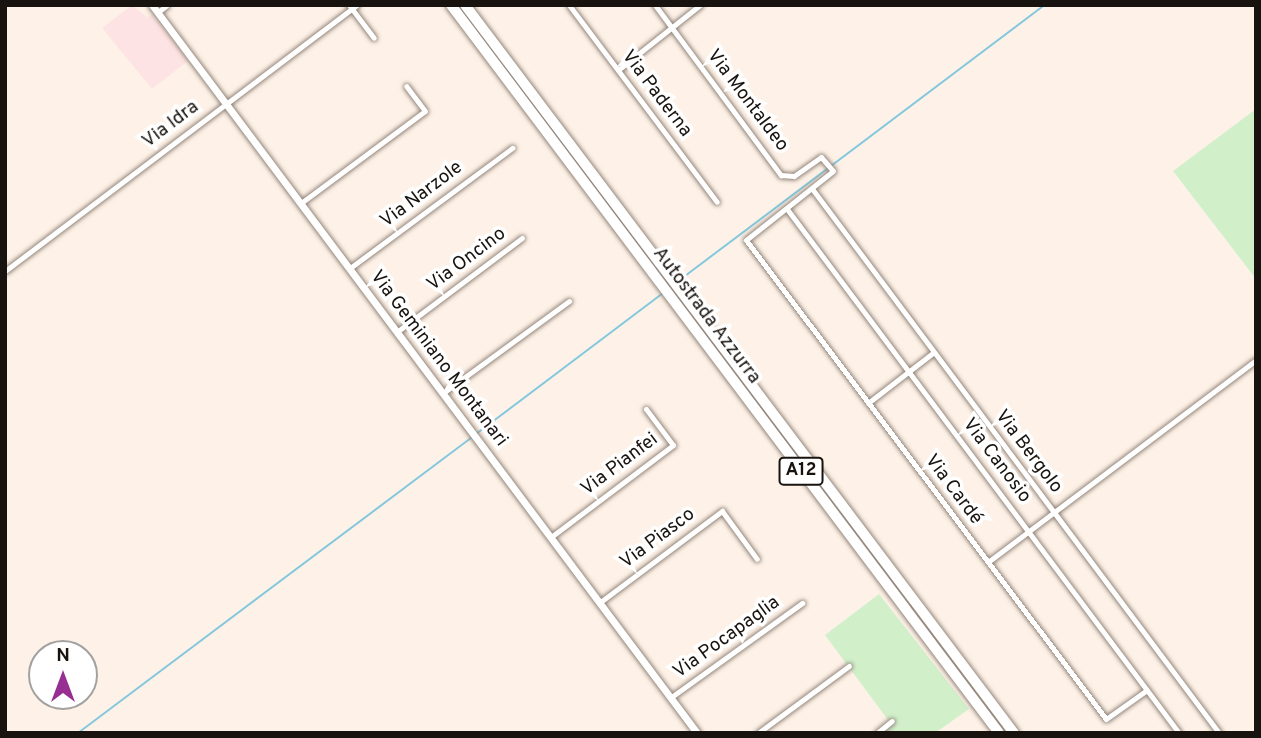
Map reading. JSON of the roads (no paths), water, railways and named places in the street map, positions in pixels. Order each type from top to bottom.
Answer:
[{"type":"highway","name":"Autostrada Azzurra","points":[[451,5],[933,647]]},
{"type":"highway","name":"Autostrada Azzurra","points":[[465,5],[941,639]]},
{"type":"highway","points":[[941,639],[1007,733]]},
{"type":"highway","points":[[941,639],[1014,733]]},
{"type":"highway","points":[[933,647],[993,733]]},
{"type":"highway","points":[[933,647],[999,733]]},
{"type":"street","points":[[155,9],[167,5]]},
{"type":"street","name":"Via Paderna","points":[[569,5],[717,202]]},
{"type":"street","name":"Via Montaldeo","points":[[655,5],[783,176],[794,176],[820,157],[830,165],[832,175],[746,240]]},
{"type":"street","points":[[618,70],[700,5]]},
{"type":"street","points":[[353,6],[374,37]]},
{"type":"street","name":"Via Idra","points":[[5,271],[353,6]]},
{"type":"street","name":"Via Geminiano Montanari","points":[[155,9],[696,733]]},
{"type":"street","points":[[301,203],[425,111],[406,86]]},
{"type":"street","name":"Via Narzole","points":[[350,268],[512,148]]},
{"type":"street","name":"Via Bergolo","points":[[813,190],[1219,733]]},
{"type":"street","name":"Via Canosio","points":[[787,209],[1175,731]]},
{"type":"street","name":"Via Oncino","points":[[398,331],[522,238]]},
{"type":"street","name":"Via Cardé","points":[[746,240],[1105,719],[1147,690]]},
{"type":"street","points":[[443,393],[569,300]]},
{"type":"street","points":[[868,403],[934,352]]},
{"type":"street","points":[[988,562],[1256,360]]},
{"type":"street","name":"Via Pianfei","points":[[551,537],[673,445],[646,409]]},
{"type":"street","name":"Via Piasco","points":[[599,603],[722,511],[757,559]]},
{"type":"street","name":"Via Pocapaglia","points":[[670,698],[802,603]]},
{"type":"street","points":[[758,733],[849,666]]},
{"type":"street","points":[[877,733],[892,721]]},
{"type":"waterway","points":[[677,282],[1045,5]]},
{"type":"waterway","points":[[476,434],[662,294]]},
{"type":"waterway","points":[[78,733],[472,437]]}]
